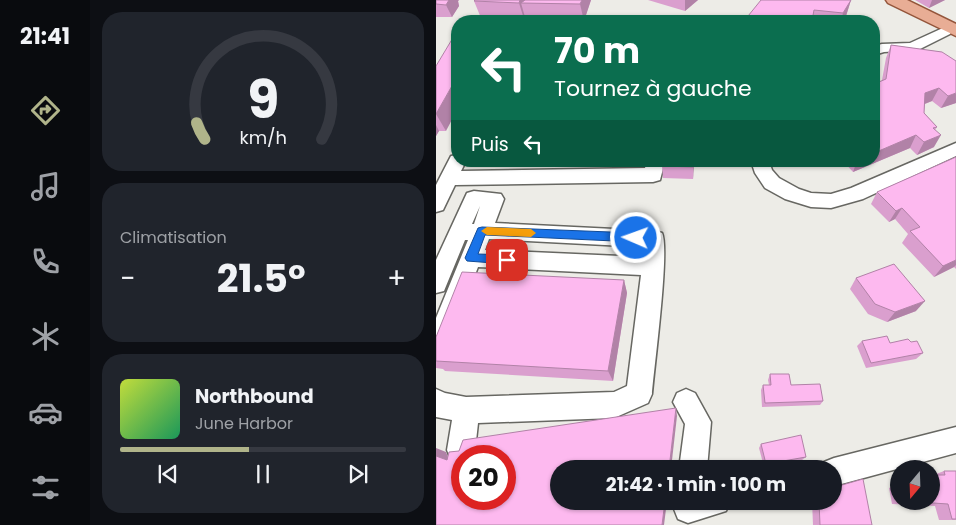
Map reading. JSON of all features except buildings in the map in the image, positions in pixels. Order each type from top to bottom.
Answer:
[{"type":"main road","points":[[894,0],[952,33]]},
{"type":"street","points":[[880,49],[913,47],[952,33]]},
{"type":"street","points":[[762,167],[772,183],[792,194],[811,200],[831,201],[856,194],[956,149]]},
{"type":"street","points":[[436,205],[454,167]]},
{"type":"street","points":[[449,178],[653,176],[655,167]]},
{"type":"street","points":[[436,284],[474,198],[494,199],[436,348]]},
{"type":"street","points":[[436,402],[438,405],[466,410],[614,404],[639,394],[655,238],[459,231]]},
{"type":"street","points":[[471,258],[653,266]]},
{"type":"street","points":[[686,402],[698,422],[694,460]]},
{"type":"street","points":[[462,445],[466,410]]},
{"type":"street","points":[[842,470],[956,440]]},
{"type":"slow traffic","points":[[487,231],[531,233]]},
{"type":"route","points":[[507,260],[471,258],[482,231],[636,238]]}]
